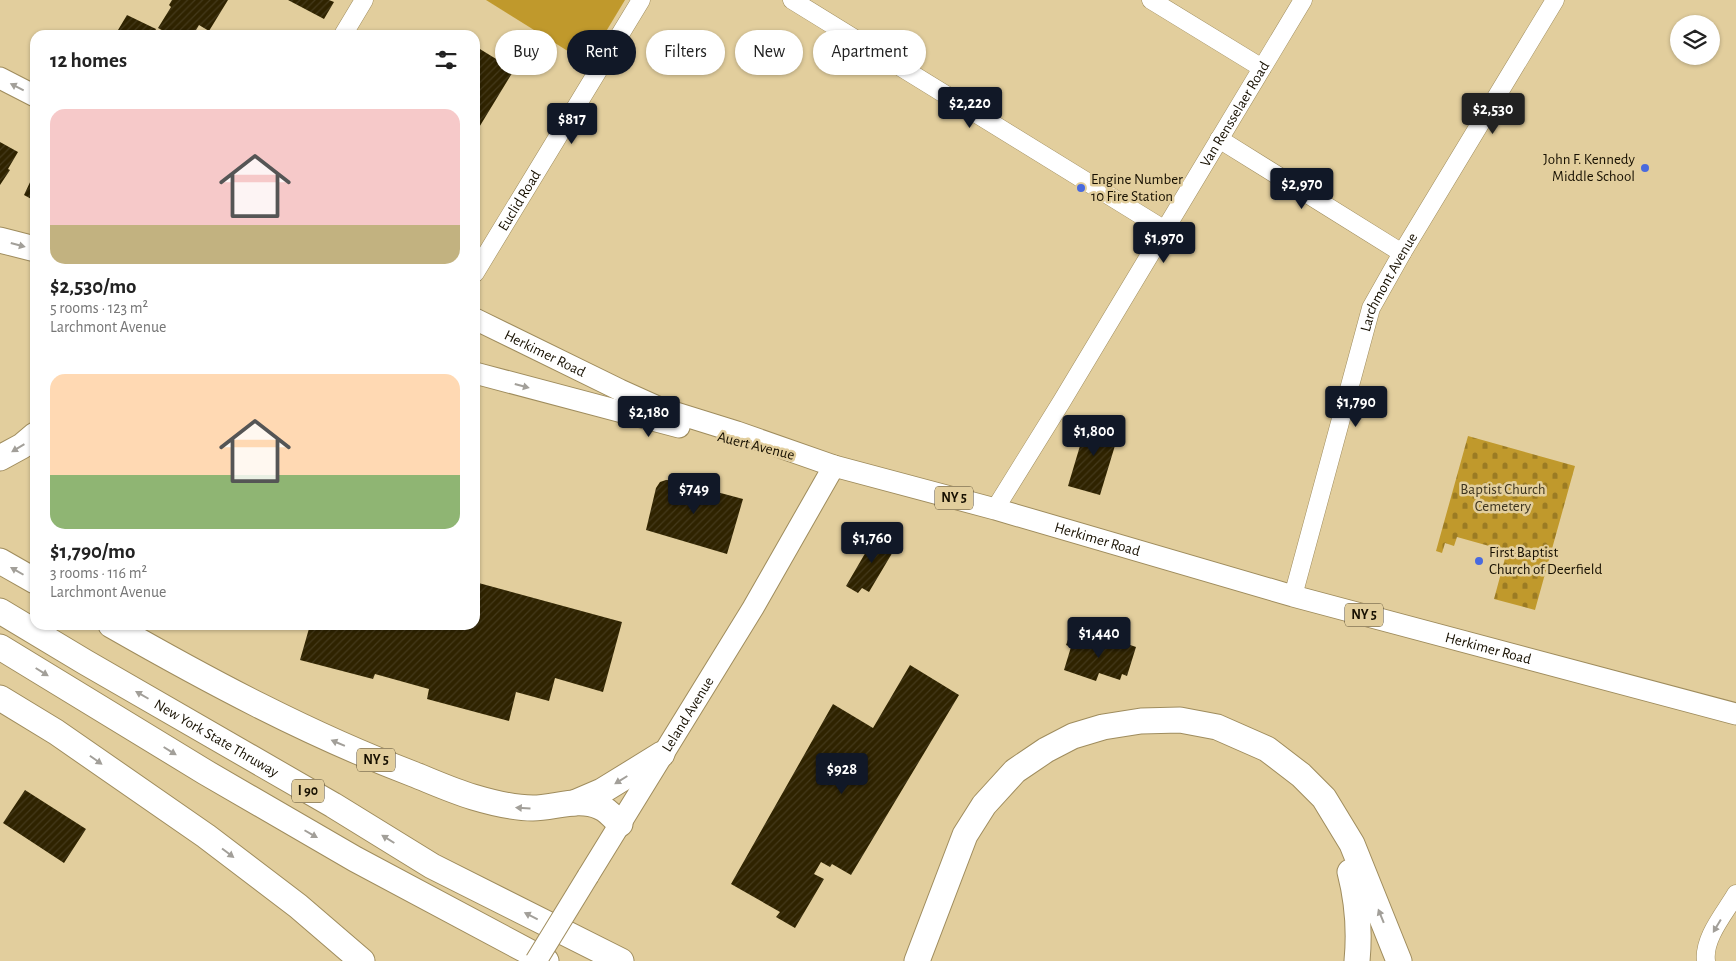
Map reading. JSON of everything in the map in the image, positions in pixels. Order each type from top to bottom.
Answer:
[{"type":"highway","points":[[0,240],[30,249]]},
{"type":"highway","points":[[0,458],[30,439]]},
{"type":"highway","points":[[0,561],[30,578]]},
{"type":"highway","name":"New York State Thruway","points":[[0,611],[30,629]]},
{"type":"highway","name":"New York State Thruway","points":[[32,630],[333,805],[432,866],[621,961]]},
{"type":"highway","name":"NY 5","points":[[120,630],[193,672],[288,721],[383,763],[497,804],[519,808],[536,808],[572,803],[602,792],[662,754]]},
{"type":"highway","name":"I 90","points":[[0,647],[205,772],[355,859],[546,961]]},
{"type":"highway","points":[[0,698],[56,732],[206,836],[298,906],[362,961]]},
{"type":"highway","points":[[917,961],[965,835],[984,805],[1015,771],[1046,750],[1073,736],[1103,727],[1141,721],[1180,720],[1217,727],[1267,750],[1301,775],[1324,798],[1352,844],[1399,961]]},
{"type":"highway","points":[[928,961],[976,838],[999,801],[1026,775],[1060,752],[1088,741],[1137,732],[1173,731],[1232,745],[1263,761],[1291,781],[1316,807],[1336,836],[1349,865],[1357,902],[1359,942],[1357,961]]},
{"type":"highway","points":[[572,803],[591,804],[601,807],[620,824]]},
{"type":"highway","points":[[355,859],[509,961]]},
{"type":"main road","points":[[0,78],[30,93]]},
{"type":"main road","name":"Herkimer Road","points":[[480,322],[660,408],[737,432],[834,466],[995,509],[1293,596],[1736,714]]},
{"type":"main road","name":"Auert Avenue","points":[[480,374],[614,411],[834,466]]},
{"type":"main road","name":"Leland Avenue","points":[[536,961],[753,608],[834,466]]},
{"type":"street","points":[[346,30],[364,0]]},
{"type":"street","name":"Euclid Road","points":[[480,265],[641,0]]},
{"type":"street","points":[[792,0],[1165,230]]},
{"type":"street","points":[[1152,0],[1262,68]]},
{"type":"street","name":"Van Rensselaer Road","points":[[995,509],[1303,0]]},
{"type":"street","name":"Larchmont Avenue","points":[[1293,596],[1371,308],[1402,253],[1555,0]]},
{"type":"street","points":[[1219,139],[1402,253]]},
{"type":"street","points":[[1706,961],[1705,952],[1708,941],[1736,894]]},
{"type":"green space","points":[[486,0],[625,0],[607,30],[567,30],[567,51],[557,44],[557,30],[534,30]]},
{"type":"green space","name":"Baptist Church Cemetery","points":[[1468,436],[1575,466],[1535,610],[1494,599],[1507,551],[1457,537],[1454,546],[1445,543],[1442,553],[1436,551]]},
{"type":"building","points":[[172,0],[228,0],[210,30],[199,25],[196,30],[162,30],[158,28],[171,7],[169,5]]},
{"type":"building","points":[[288,0],[329,0],[334,2],[324,19]]},
{"type":"building","points":[[127,15],[156,29],[156,30],[118,30]]},
{"type":"building","points":[[480,49],[495,58],[495,75],[511,75],[480,126]]},
{"type":"building","points":[[0,142],[18,152],[8,169],[10,170],[0,185]]},
{"type":"building","points":[[30,182],[30,198],[24,195]]},
{"type":"building","points":[[1088,419],[1120,429],[1100,495],[1068,486]]},
{"type":"building","points":[[666,480],[743,499],[727,554],[646,530],[656,488],[660,482]]},
{"type":"building","points":[[877,533],[897,545],[869,592],[862,588],[858,593],[846,586]]},
{"type":"building","points":[[480,583],[622,622],[603,692],[555,678],[549,701],[516,692],[509,721],[427,699],[429,689],[375,674],[373,679],[300,660],[309,630],[480,630]]},
{"type":"building","points":[[1069,637],[1106,649],[1110,638],[1136,647],[1127,676],[1122,674],[1120,680],[1099,673],[1096,681],[1064,670],[1071,647],[1066,645]]},
{"type":"building","points":[[910,665],[959,695],[851,875],[832,864],[830,867],[821,862],[814,874],[824,879],[795,928],[776,917],[780,912],[731,884],[833,704],[873,728]]},
{"type":"building","points":[[25,790],[86,829],[64,863],[3,823]]},
{"type":"place","name":"John F. Kennedy Middle School","points":[[1645,168]]},
{"type":"place","name":"Engine Number 10 Fire Station","points":[[1081,188]]},
{"type":"place","name":"First Baptist Church of Deerfield","points":[[1479,561]]}]
